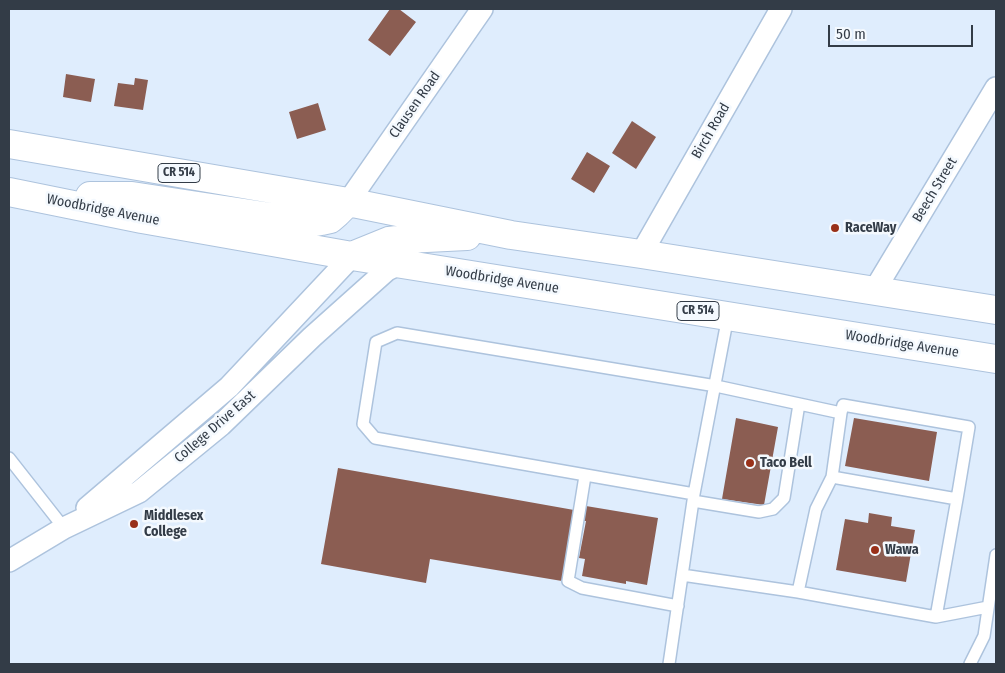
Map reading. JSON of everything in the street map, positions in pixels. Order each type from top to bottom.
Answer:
[{"type":"main road","name":"CR 514","points":[[9,144],[348,202],[511,235],[996,310]]},
{"type":"main road","points":[[18,193],[132,196],[310,223],[330,219],[348,202]]},
{"type":"main road","name":"Woodbridge Avenue","points":[[18,193],[142,219],[399,264],[996,359]]},
{"type":"main road","points":[[352,256],[390,241],[511,235]]},
{"type":"street","name":"Clausen Road","points":[[348,202],[482,9]]},
{"type":"street","name":"Birch Road","points":[[641,254],[782,9]]},
{"type":"street","name":"Beech Street","points":[[874,291],[996,88]]},
{"type":"street","points":[[64,528],[229,388],[352,256]]},
{"type":"street","name":"College Drive East","points":[[9,561],[64,528],[139,492],[221,424],[312,336],[387,270],[399,264]]},
{"type":"lane","points":[[669,664],[694,498],[728,316]]},
{"type":"lane","points":[[799,404],[784,498],[773,509],[759,512],[585,476],[375,438],[363,424],[376,342],[397,333],[716,386],[841,413]]},
{"type":"lane","points":[[798,592],[816,509],[832,477],[843,405],[970,427],[936,616]]},
{"type":"lane","points":[[9,458],[64,528]]},
{"type":"lane","points":[[585,476],[568,581],[582,588],[678,606]]},
{"type":"lane","points":[[832,477],[957,499]]},
{"type":"lane","points":[[970,664],[984,636],[996,555]]},
{"type":"lane","points":[[682,576],[798,592],[936,616],[988,607]]},
{"type":"building","points":[[390,9],[399,9],[416,22],[390,56],[368,40]]},
{"type":"building","points":[[66,74],[95,79],[91,102],[63,97]]},
{"type":"building","points":[[135,78],[148,80],[143,110],[114,106],[118,83],[134,85]]},
{"type":"building","points":[[318,103],[326,130],[297,139],[289,112]]},
{"type":"building","points":[[632,121],[656,137],[636,169],[612,153]]},
{"type":"building","points":[[587,152],[610,166],[594,193],[571,179]]},
{"type":"building","name":"Taco Bell","points":[[736,418],[778,427],[764,505],[722,499]]},
{"type":"building","points":[[854,418],[937,432],[929,481],[845,466]]},
{"type":"building","points":[[338,468],[574,510],[562,581],[430,559],[426,583],[321,564]]},
{"type":"building","points":[[586,506],[658,518],[647,585],[626,581],[626,584],[582,576],[585,559],[579,558],[586,521],[583,521]]},
{"type":"building","name":"Wawa","points":[[869,513],[892,517],[891,526],[915,530],[906,582],[836,570],[845,519],[868,523]]},
{"type":"place","name":"RaceWay","points":[[835,228]]},
{"type":"place","name":"Taco Bell","points":[[750,463]]},
{"type":"place","name":"Middlesex College","points":[[134,524]]},
{"type":"place","name":"Wawa","points":[[875,550]]}]
